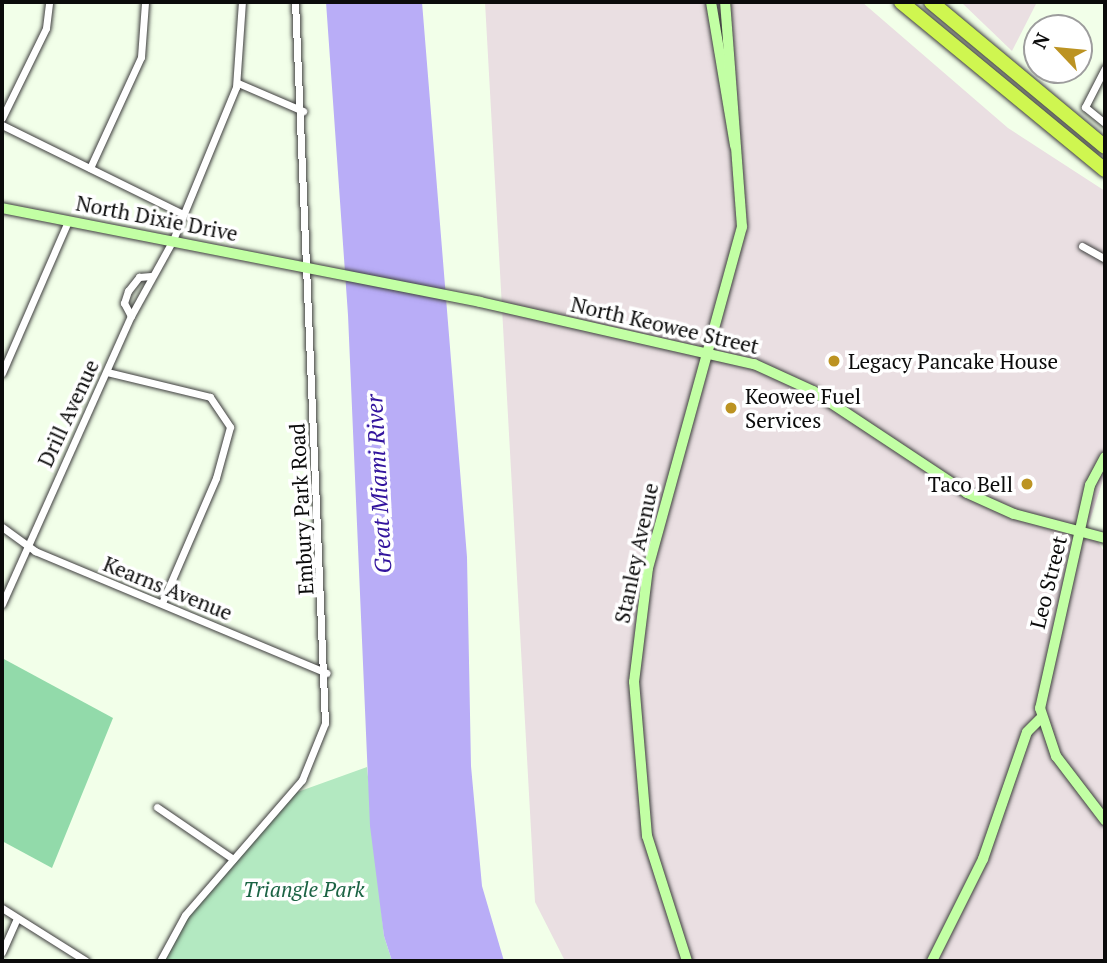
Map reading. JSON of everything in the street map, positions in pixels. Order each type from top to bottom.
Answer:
[{"type":"highway","points":[[901,2],[1105,170]]},
{"type":"highway","points":[[930,2],[1105,147]]},
{"type":"highway","points":[[938,2],[952,21]]},
{"type":"main road","name":"Stanley Avenue","points":[[711,2],[723,100],[739,155]]},
{"type":"main road","name":"Stanley Avenue","points":[[687,961],[647,836],[634,682],[648,568],[742,227],[739,155],[725,2]]},
{"type":"main road","name":"North Dixie Drive","points":[[2,208],[386,282]]},
{"type":"main road","name":"North Keowee Street","points":[[386,282],[707,352],[793,380],[974,497],[1105,538]]},
{"type":"main road","name":"Leo Street","points":[[1021,758],[1046,737],[1041,719],[1044,678],[1090,485],[1105,457]]},
{"type":"main road","name":"Leo Street","points":[[932,961],[983,859],[1021,758],[1027,732],[1041,719]]},
{"type":"main road","points":[[1046,737],[1105,820]]},
{"type":"street","points":[[2,118],[46,28],[49,2]]},
{"type":"street","points":[[90,168],[141,57],[145,2]]},
{"type":"street","points":[[242,2],[238,83],[303,111]]},
{"type":"street","name":"Embury Park Road","points":[[160,961],[185,915],[311,764],[325,723],[326,673],[305,266],[303,111],[295,2]]},
{"type":"street","points":[[1105,68],[1085,107],[1105,123]]},
{"type":"street","name":"Drill Avenue","points":[[2,604],[131,316],[173,240],[181,213],[238,83]]},
{"type":"street","points":[[2,125],[181,213]]},
{"type":"street","points":[[2,373],[68,221]]},
{"type":"street","points":[[1082,246],[1105,259]]},
{"type":"street","points":[[131,316],[124,303],[128,291],[139,277],[151,276]]},
{"type":"street","points":[[107,372],[210,397],[230,427],[213,488],[162,603]]},
{"type":"street","name":"Kearns Avenue","points":[[2,527],[27,544],[326,673]]},
{"type":"street","points":[[157,807],[233,859]]},
{"type":"street","points":[[2,908],[86,961]]},
{"type":"street","points":[[2,953],[17,918]]},
{"type":"shaded area","points":[[485,2],[862,2],[1008,128],[1105,191],[1105,474],[1088,526],[1105,553],[1105,961],[565,961],[535,902]]},
{"type":"shaded area","points":[[961,2],[1037,2],[1031,14],[1023,14],[1023,29],[1012,51]]},
{"type":"green space","points":[[2,658],[113,718],[52,868],[2,841]]},
{"type":"green space","name":"Triangle Park","points":[[367,767],[384,936],[392,961],[160,961],[175,930],[292,794]]},
{"type":"water","name":"Great Miami River","points":[[326,2],[422,2],[467,557],[471,766],[482,886],[504,961],[392,961],[384,936],[370,826],[348,315]]},
{"type":"place","name":"Legacy Pancake House","points":[[834,361]]},
{"type":"place","name":"Keowee Fuel Services","points":[[731,408]]},
{"type":"place","name":"Taco Bell","points":[[1027,484]]}]
